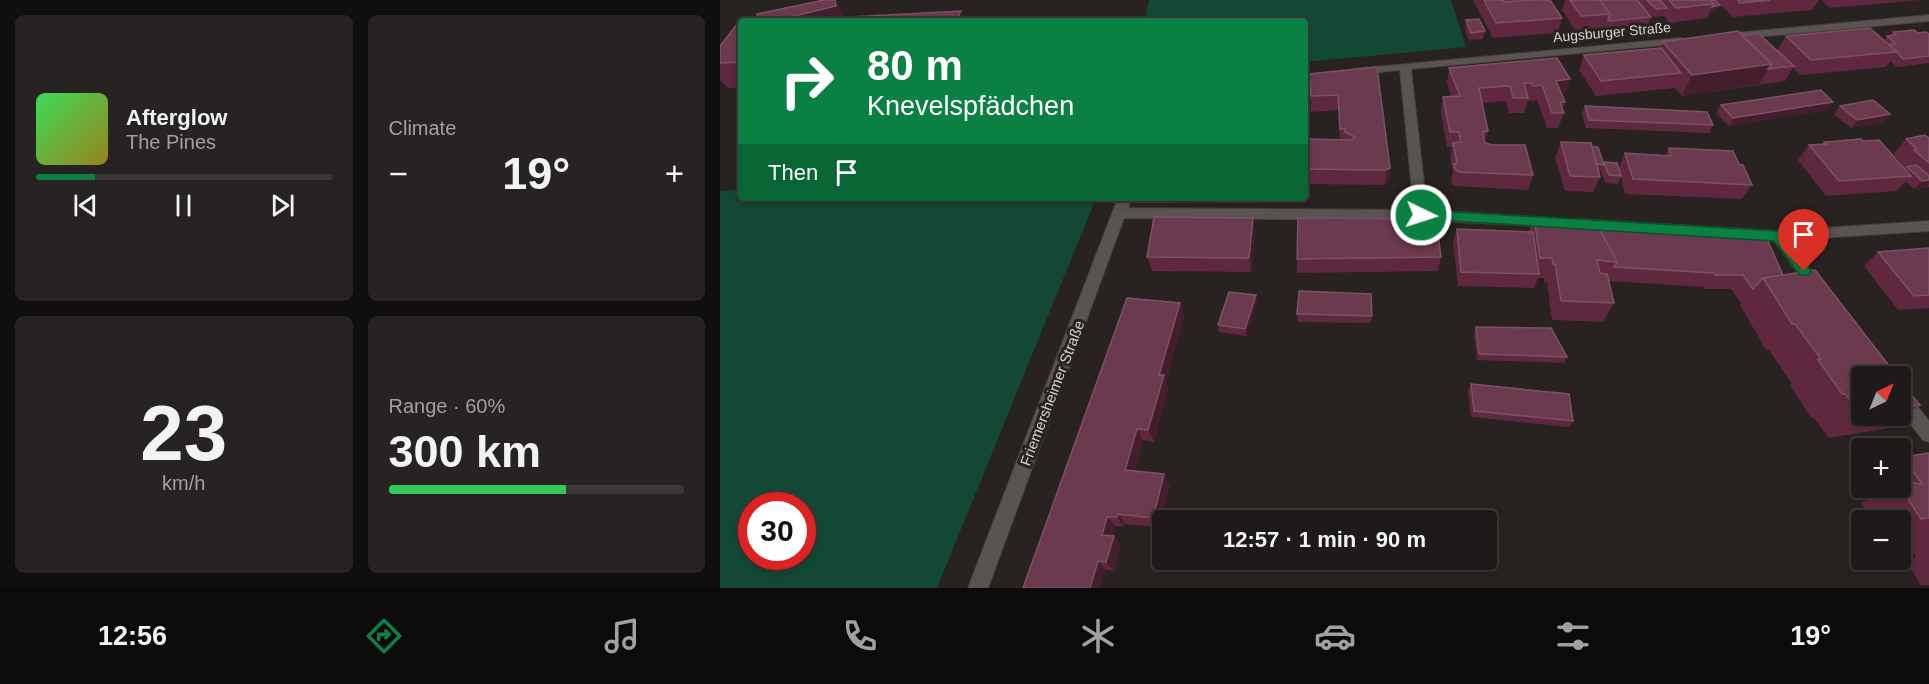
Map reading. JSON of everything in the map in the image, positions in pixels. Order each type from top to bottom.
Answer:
[{"type":"street","points":[[1715,38],[1929,18]]},
{"type":"street","name":"Augsburger Straße","points":[[1349,72],[1691,40]]},
{"type":"street","points":[[1405,66],[1421,215]]},
{"type":"street","points":[[1122,206],[1421,215],[1778,236],[1929,226]]},
{"type":"street","name":"Friemersheimer Straße","points":[[978,588],[1122,206]]},
{"type":"street","points":[[1778,236],[1828,302]]},
{"type":"street","points":[[1911,411],[1929,434]]},
{"type":"green space","points":[[1149,0],[1451,0],[1466,47],[1308,62],[1308,18],[1146,18]]},
{"type":"green space","points":[[738,190],[738,201],[1095,201],[937,588],[720,588],[720,191]]},
{"type":"building","points":[[824,0],[835,0],[836,6],[786,18],[757,18],[757,14]]},
{"type":"building","points":[[1484,0],[1503,0],[1504,2],[1550,0],[1562,18],[1496,23]]},
{"type":"building","points":[[1570,0],[1600,0],[1610,14],[1581,16]]},
{"type":"building","points":[[1600,0],[1637,0],[1651,17],[1608,21],[1610,14]]},
{"type":"building","points":[[1647,0],[1660,0],[1667,8],[1656,9]]},
{"type":"building","points":[[1669,0],[1710,0],[1714,4],[1676,8]]},
{"type":"building","points":[[1710,0],[1715,0],[1720,5],[1712,7],[1714,4]]},
{"type":"building","points":[[1737,0],[1770,0],[1740,3]]},
{"type":"building","points":[[961,11],[958,18],[829,18]]},
{"type":"building","points":[[1479,19],[1485,31],[1471,33],[1466,20]]},
{"type":"building","points":[[738,23],[738,62],[720,63],[720,46]]},
{"type":"building","points":[[1870,28],[1897,52],[1811,60],[1786,36]]},
{"type":"building","points":[[1914,30],[1918,33],[1929,34],[1929,56],[1903,59],[1889,44],[1896,44],[1887,36],[1896,35],[1893,32]]},
{"type":"building","points":[[1738,31],[1772,64],[1692,75],[1663,42]]},
{"type":"building","points":[[1758,33],[1794,66],[1768,69],[1772,64],[1742,36]]},
{"type":"building","points":[[1661,48],[1681,73],[1601,81],[1584,55]]},
{"type":"building","points":[[1557,58],[1570,79],[1556,81],[1565,102],[1560,102],[1564,113],[1552,113],[1542,85],[1533,86],[1531,83],[1524,83],[1528,98],[1513,98],[1510,86],[1479,88],[1488,131],[1483,132],[1484,142],[1491,145],[1525,145],[1533,175],[1459,172],[1455,169],[1454,164],[1457,163],[1453,143],[1461,142],[1459,132],[1450,132],[1443,97],[1460,96],[1449,68]]},
{"type":"building","points":[[1377,67],[1390,168],[1386,170],[1308,169],[1308,139],[1352,140],[1355,137],[1345,132],[1345,129],[1340,129],[1338,95],[1311,96],[1309,74]]},
{"type":"building","points":[[1821,90],[1833,102],[1733,118],[1721,105]]},
{"type":"building","points":[[1873,100],[1890,114],[1857,120],[1840,106]]},
{"type":"building","points":[[1585,106],[1707,112],[1713,125],[1589,120]]},
{"type":"building","points":[[1925,135],[1929,138],[1929,163],[1914,150],[1917,149],[1906,139]]},
{"type":"building","points":[[1861,139],[1863,141],[1879,140],[1911,176],[1839,181],[1809,145]]},
{"type":"building","points":[[1561,142],[1591,143],[1600,177],[1570,176]]},
{"type":"building","points":[[1592,147],[1598,147],[1604,165],[1596,164]]},
{"type":"building","points":[[1669,148],[1733,151],[1739,164],[1743,165],[1752,185],[1633,179],[1625,153],[1671,156]]},
{"type":"building","points":[[1604,162],[1617,163],[1621,176],[1609,175]]},
{"type":"building","points":[[1917,165],[1929,176],[1929,180],[1922,181],[1907,167]]},
{"type":"building","points":[[1154,217],[1253,218],[1249,258],[1147,257]]},
{"type":"building","points":[[1298,218],[1436,219],[1441,257],[1297,259]]},
{"type":"building","points":[[1534,218],[1596,222],[1617,262],[1597,260],[1600,273],[1607,274],[1614,303],[1561,301],[1555,264],[1552,258],[1540,258]]},
{"type":"building","points":[[1599,228],[1766,237],[1783,275],[1763,278],[1753,289],[1743,275],[1614,267],[1617,262]]},
{"type":"building","points":[[1457,229],[1533,232],[1539,274],[1461,272]]},
{"type":"building","points":[[1929,248],[1929,295],[1914,296],[1878,252]]},
{"type":"building","points":[[1815,270],[1889,366],[1851,366],[1851,401],[1845,394],[1842,394],[1818,360],[1821,359],[1795,324],[1792,324],[1763,278]]},
{"type":"building","points":[[1299,291],[1371,294],[1372,316],[1297,314]]},
{"type":"building","points":[[1229,292],[1256,295],[1245,329],[1218,325]]},
{"type":"building","points":[[1127,298],[1180,303],[1159,375],[1164,375],[1148,430],[1137,429],[1125,470],[1164,474],[1155,510],[1152,510],[1152,518],[1118,514],[1117,517],[1107,517],[1102,535],[1114,536],[1106,562],[1098,561],[1090,588],[1023,588]]},
{"type":"building","points":[[1476,327],[1551,328],[1567,357],[1479,354]]},
{"type":"building","points":[[1471,384],[1569,394],[1573,421],[1474,411]]},
{"type":"building","points":[[1911,394],[1920,405],[1911,406]]},
{"type":"building","points":[[1929,453],[1929,518],[1921,519],[1907,498],[1911,498],[1911,483],[1922,484],[1911,468],[1911,456]]},
{"type":"route","points":[[1421,215],[1778,236],[1804,271]]}]
